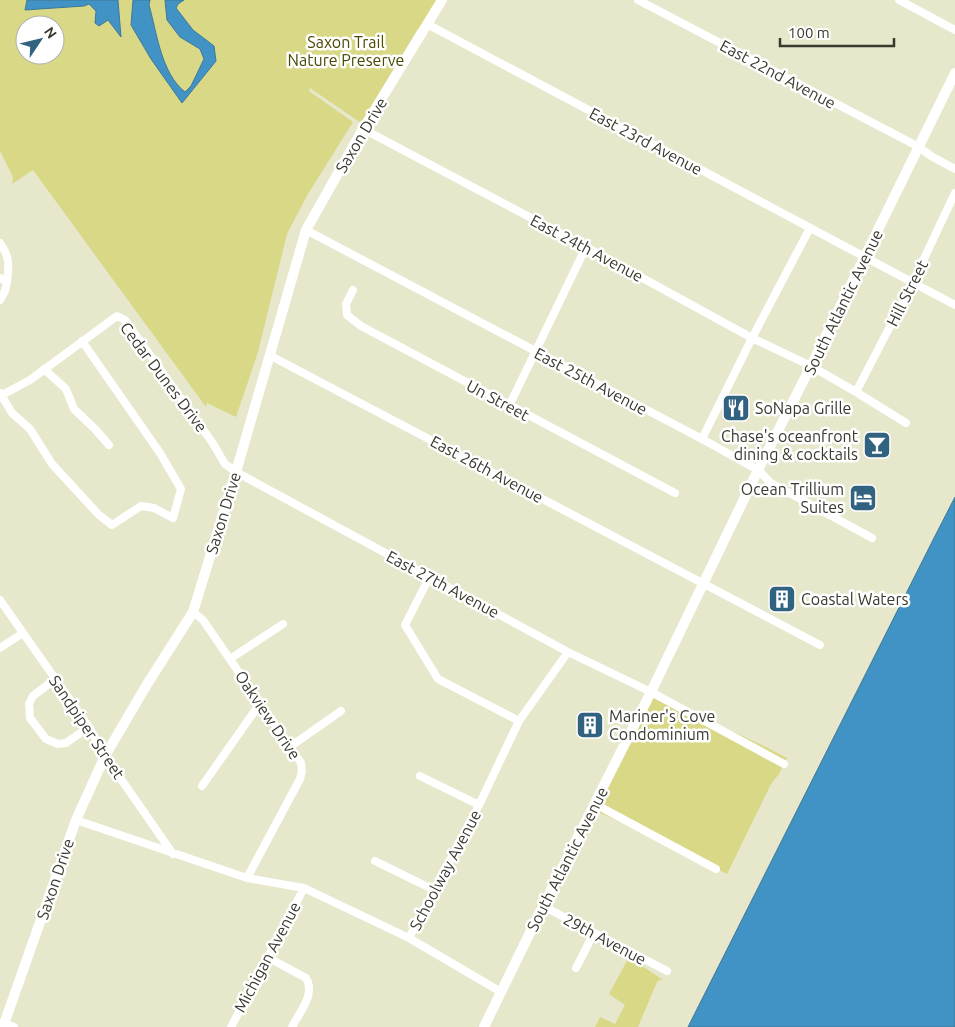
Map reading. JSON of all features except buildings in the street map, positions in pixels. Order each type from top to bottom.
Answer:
[{"type":"street","name":"Saxon Drive","points":[[7,1026],[76,820],[105,756],[146,686],[193,612],[236,472],[306,230],[363,129],[442,0]]},
{"type":"street","name":"East 22nd Avenue","points":[[638,0],[919,147],[931,156],[955,168]]},
{"type":"street","points":[[898,0],[955,30]]},
{"type":"street","name":"East 23rd Avenue","points":[[428,24],[955,305]]},
{"type":"street","name":"South Atlantic Avenue","points":[[484,1027],[704,585],[758,470],[955,73]]},
{"type":"street","name":"East 24th Avenue","points":[[363,129],[586,247],[752,338],[811,366],[906,423]]},
{"type":"street","name":"Hill Street","points":[[856,392],[913,282],[955,194]]},
{"type":"street","points":[[702,439],[752,338],[810,228]]},
{"type":"street","name":"East 25th Avenue","points":[[306,230],[702,439],[758,470],[772,483],[872,538]]},
{"type":"street","points":[[0,243],[7,253],[9,268],[4,280],[5,291],[0,300]]},
{"type":"street","points":[[508,406],[586,247]]},
{"type":"street","name":"Un Street","points":[[353,290],[346,304],[347,315],[361,326],[508,406],[675,493]]},
{"type":"street","name":"Cedar Dunes Drive","points":[[0,394],[30,380],[117,316],[126,320],[212,442],[225,464],[236,472]]},
{"type":"street","points":[[0,394],[12,413],[30,429],[52,464],[99,515],[112,525],[141,506],[154,508],[174,518],[181,489],[160,453],[82,341]]},
{"type":"street","name":"East 26th Avenue","points":[[269,355],[820,645]]},
{"type":"street","points":[[44,369],[66,389],[74,409],[95,429],[109,446]]},
{"type":"street","name":"East 27th Avenue","points":[[236,472],[568,652],[651,692],[784,764]]},
{"type":"street","points":[[430,576],[404,625],[438,679],[519,721]]},
{"type":"street","name":"Sandpiper Street","points":[[0,600],[88,727],[105,756],[174,854]]},
{"type":"street","name":"Oakview Drive","points":[[193,612],[202,620],[261,702],[301,763],[300,779],[247,878]]},
{"type":"street","points":[[230,659],[283,624]]},
{"type":"street","points":[[0,648],[22,632]]},
{"type":"street","name":"Schoolway Avenue","points":[[76,820],[247,878],[304,888],[410,938],[479,805],[519,721],[568,652]]},
{"type":"street","points":[[55,679],[32,696],[29,704],[30,718],[46,739],[58,744],[66,743],[88,727]]},
{"type":"street","points":[[202,786],[261,702]]},
{"type":"street","points":[[291,746],[341,711]]},
{"type":"street","points":[[420,776],[479,805]]},
{"type":"street","points":[[595,804],[716,868]]},
{"type":"street","points":[[375,861],[434,890]]},
{"type":"street","name":"Michigan Avenue","points":[[230,1027],[304,888]]},
{"type":"street","name":"29th Avenue","points":[[543,906],[667,971]]},
{"type":"street","points":[[576,968],[594,932]]},
{"type":"street","points":[[410,938],[501,992]]},
{"type":"street","points":[[267,958],[306,978],[309,982],[310,993],[292,1027]]},
{"type":"green space","name":"Saxon Trail Nature Preserve","points":[[0,0],[27,0],[25,9],[89,4],[108,20],[121,36],[118,0],[133,0],[131,25],[151,59],[182,103],[216,61],[214,46],[193,30],[176,8],[184,0],[442,0],[427,24],[417,30],[361,123],[310,88],[309,91],[353,122],[308,194],[287,234],[258,352],[236,417],[207,402],[206,407],[33,170],[12,184],[13,177],[0,151]]},
{"type":"green space","points":[[150,0],[165,0],[167,20],[180,37],[200,49],[204,59],[191,86],[185,92],[177,84],[165,64],[149,5]]},
{"type":"green space","points":[[654,695],[787,758],[779,774],[771,784],[727,874],[636,828],[595,811]]},
{"type":"green space","points":[[629,957],[663,980],[657,982],[638,1027],[595,1027],[600,1017],[615,1024],[625,1005],[609,994]]},
{"type":"water","points":[[27,0],[118,0],[121,37],[108,20],[99,26],[95,23],[96,11],[89,4],[84,6],[25,10]]},
{"type":"water","points":[[133,0],[150,0],[149,5],[165,64],[177,84],[185,92],[191,86],[204,59],[200,49],[180,37],[167,20],[165,0],[184,0],[176,8],[193,30],[214,46],[216,61],[182,103],[151,59],[131,25]]},
{"type":"water","points":[[955,497],[955,1027],[688,1027],[934,538]]},
{"type":"place","name":"SoNapa Grille","points":[[736,408]]},
{"type":"place","name":"Chase's oceanfront dining & cocktails","points":[[877,445]]},
{"type":"place","name":"Ocean Trillium Suites","points":[[863,498]]},
{"type":"place","name":"Coastal Waters","points":[[782,599]]},
{"type":"place","name":"Mariner's Cove Condominium","points":[[590,725]]}]
